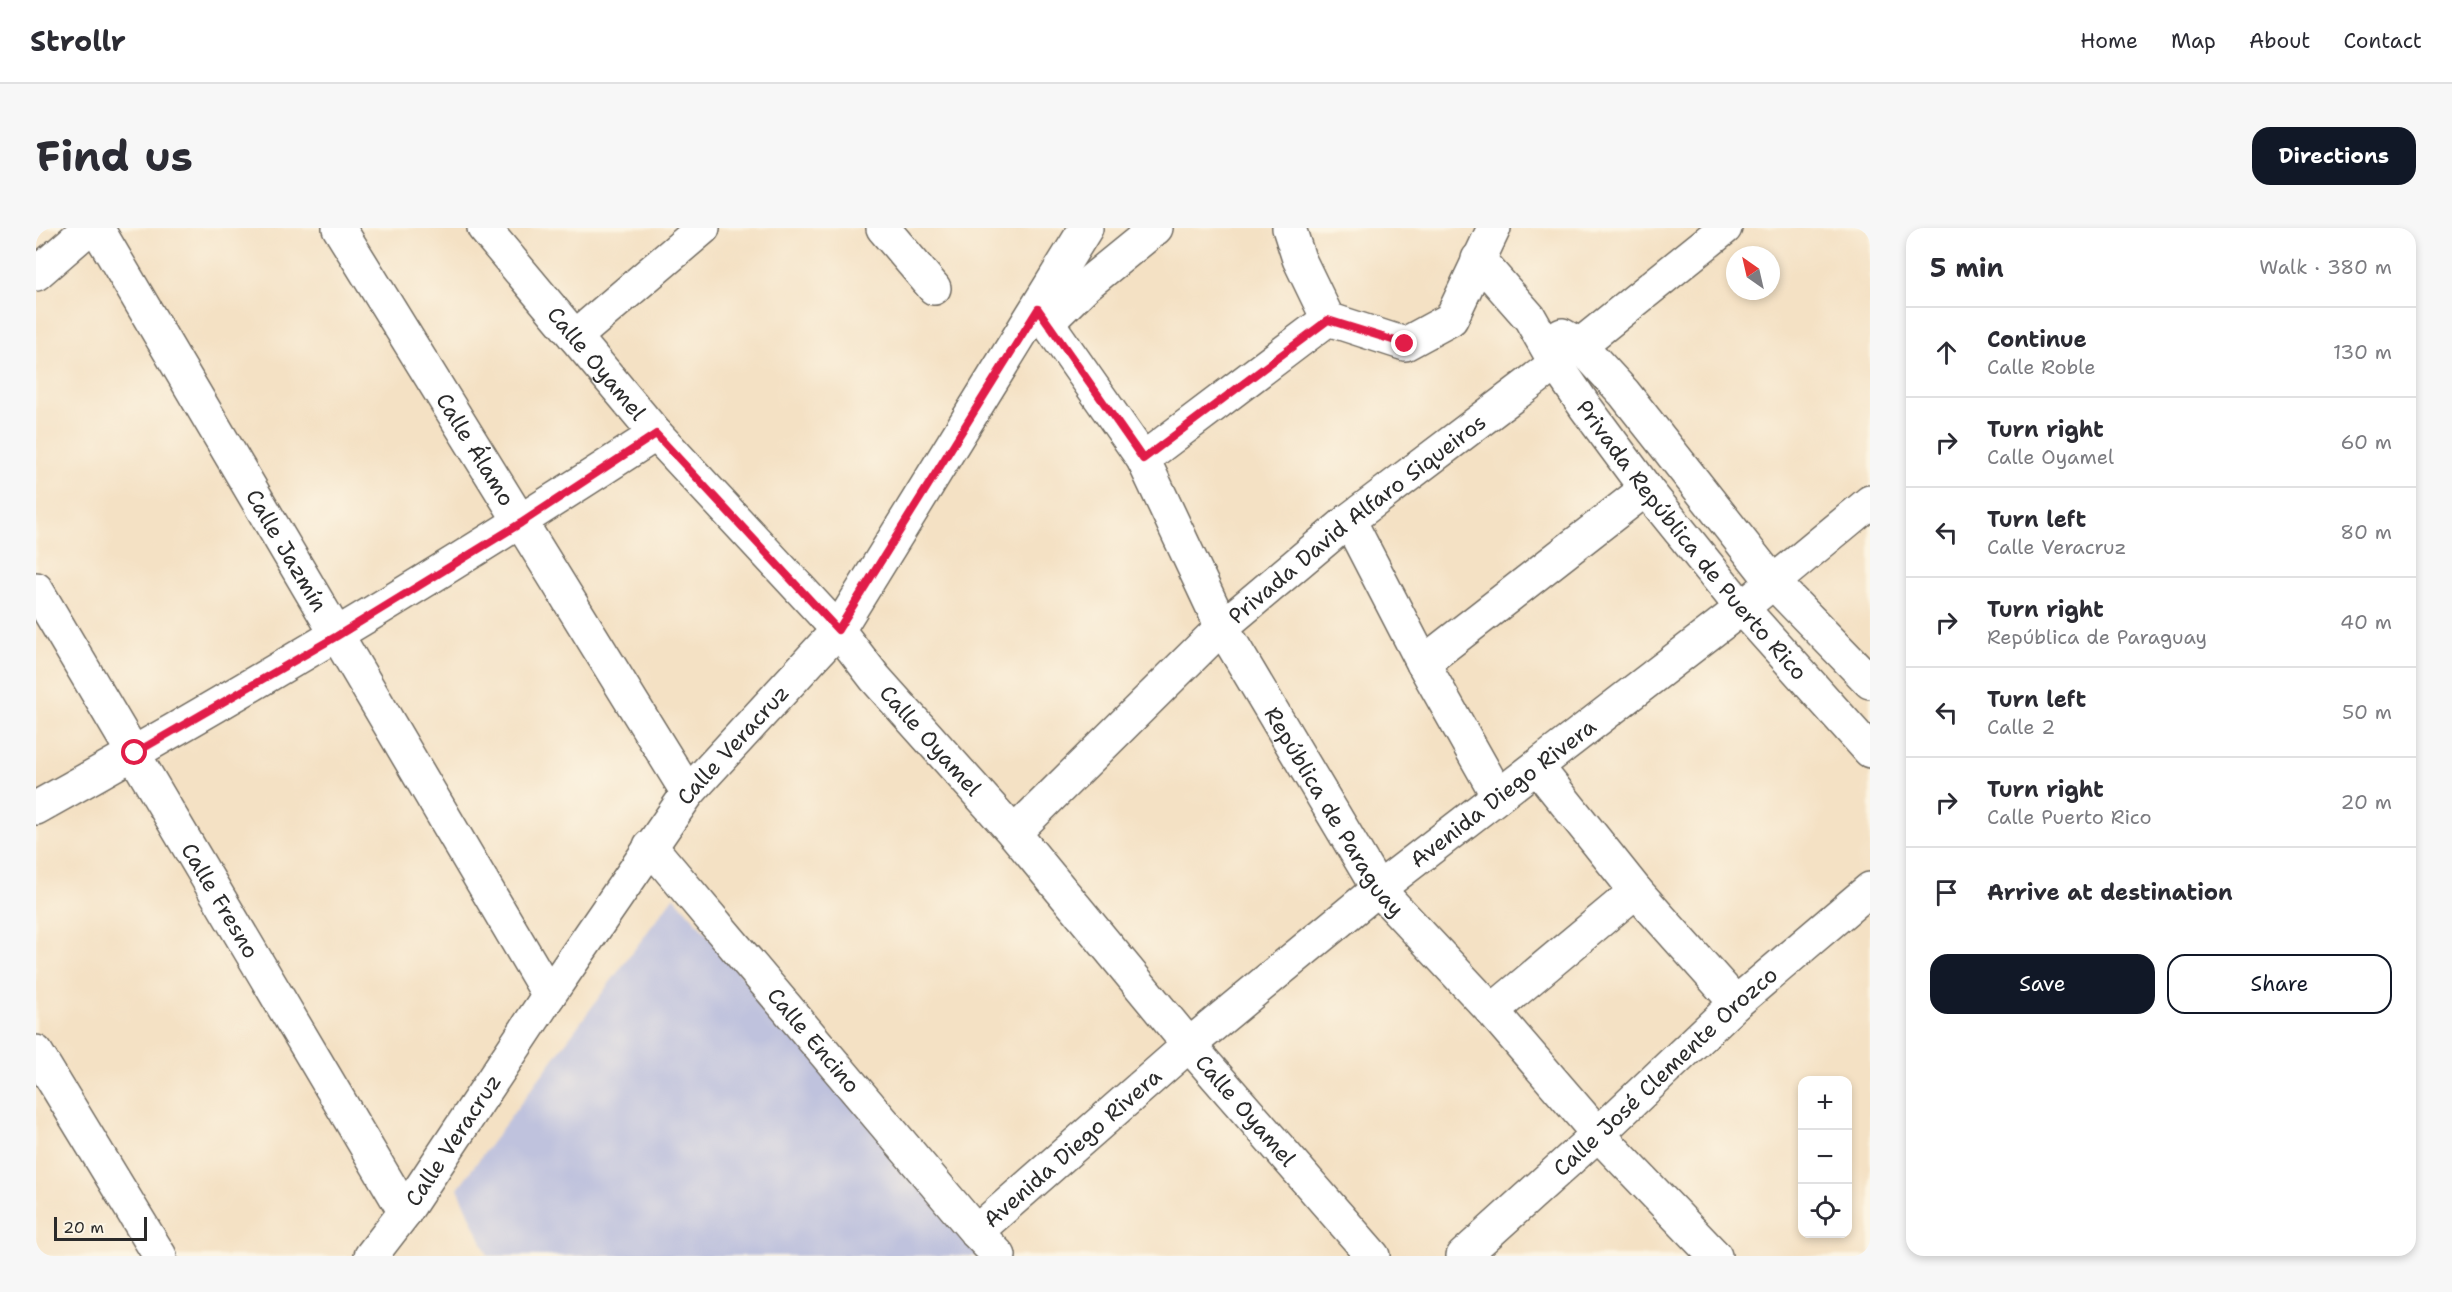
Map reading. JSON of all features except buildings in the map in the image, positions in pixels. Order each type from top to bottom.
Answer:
[{"type":"street","points":[[36,274],[89,228]]},
{"type":"street","name":"Calle Jazmín","points":[[98,228],[549,995]]},
{"type":"street","name":"Calle Álamo","points":[[339,228],[688,793]]},
{"type":"street","name":"Calle Oyamel","points":[[484,228],[656,434],[838,630],[875,678],[1014,833],[1189,1045],[1373,1256]]},
{"type":"street","points":[[575,337],[703,228]]},
{"type":"street","points":[[883,228],[934,288]]},
{"type":"street","name":"Calle Veracruz","points":[[371,1256],[405,1212],[549,995],[688,793],[838,630],[1043,315],[1086,228]]},
{"type":"street","points":[[1043,315],[1086,285],[1156,228]]},
{"type":"street","points":[[1289,228],[1299,259],[1328,320],[1405,344],[1451,319],[1494,228]]},
{"type":"street","name":"Privada David Alfaro Siqueiros","points":[[1014,833],[1222,627],[1348,520],[1568,354],[1725,228]]},
{"type":"street","name":"Privada República de Puerto Rico","points":[[1478,259],[1530,318],[1568,354],[1624,393],[1773,582],[1870,682]]},
{"type":"street","name":"República de Paraguay","points":[[1043,315],[1143,459],[1222,627],[1378,889],[1492,1011],[1598,1134],[1715,1256]]},
{"type":"street","points":[[1143,459],[1328,320]]},
{"type":"street","name":"Privada República de Puerto Rico","points":[[1568,354],[1586,408],[1646,489],[1742,608],[1870,752]]},
{"type":"street","points":[[36,808],[337,636],[521,523],[656,434]]},
{"type":"street","points":[[1423,663],[1646,489]]},
{"type":"street","name":"Avenida Diego Rivera","points":[[976,1232],[1189,1045],[1378,889],[1742,608],[1870,502]]},
{"type":"street","points":[[1348,520],[1423,663],[1498,796]]},
{"type":"street","name":"Calle Fresno","points":[[36,589],[405,1212]]},
{"type":"street","points":[[1537,767],[1636,891],[1736,1003]]},
{"type":"street","name":"Calle Encino","points":[[650,846],[976,1232],[999,1256]]},
{"type":"street","name":"Calle José Clemente Orozco","points":[[1463,1256],[1598,1134],[1736,1003],[1870,889]]},
{"type":"street","points":[[1492,1011],[1636,891]]},
{"type":"street","points":[[36,1052],[160,1256]]},
{"type":"shaded area","points":[[674,896],[984,1256],[488,1256],[458,1188]]},
{"type":"route","points":[[135,753],[337,636],[521,523],[656,434],[838,630],[1038,309],[1143,459],[1328,320],[1405,344]]}]
